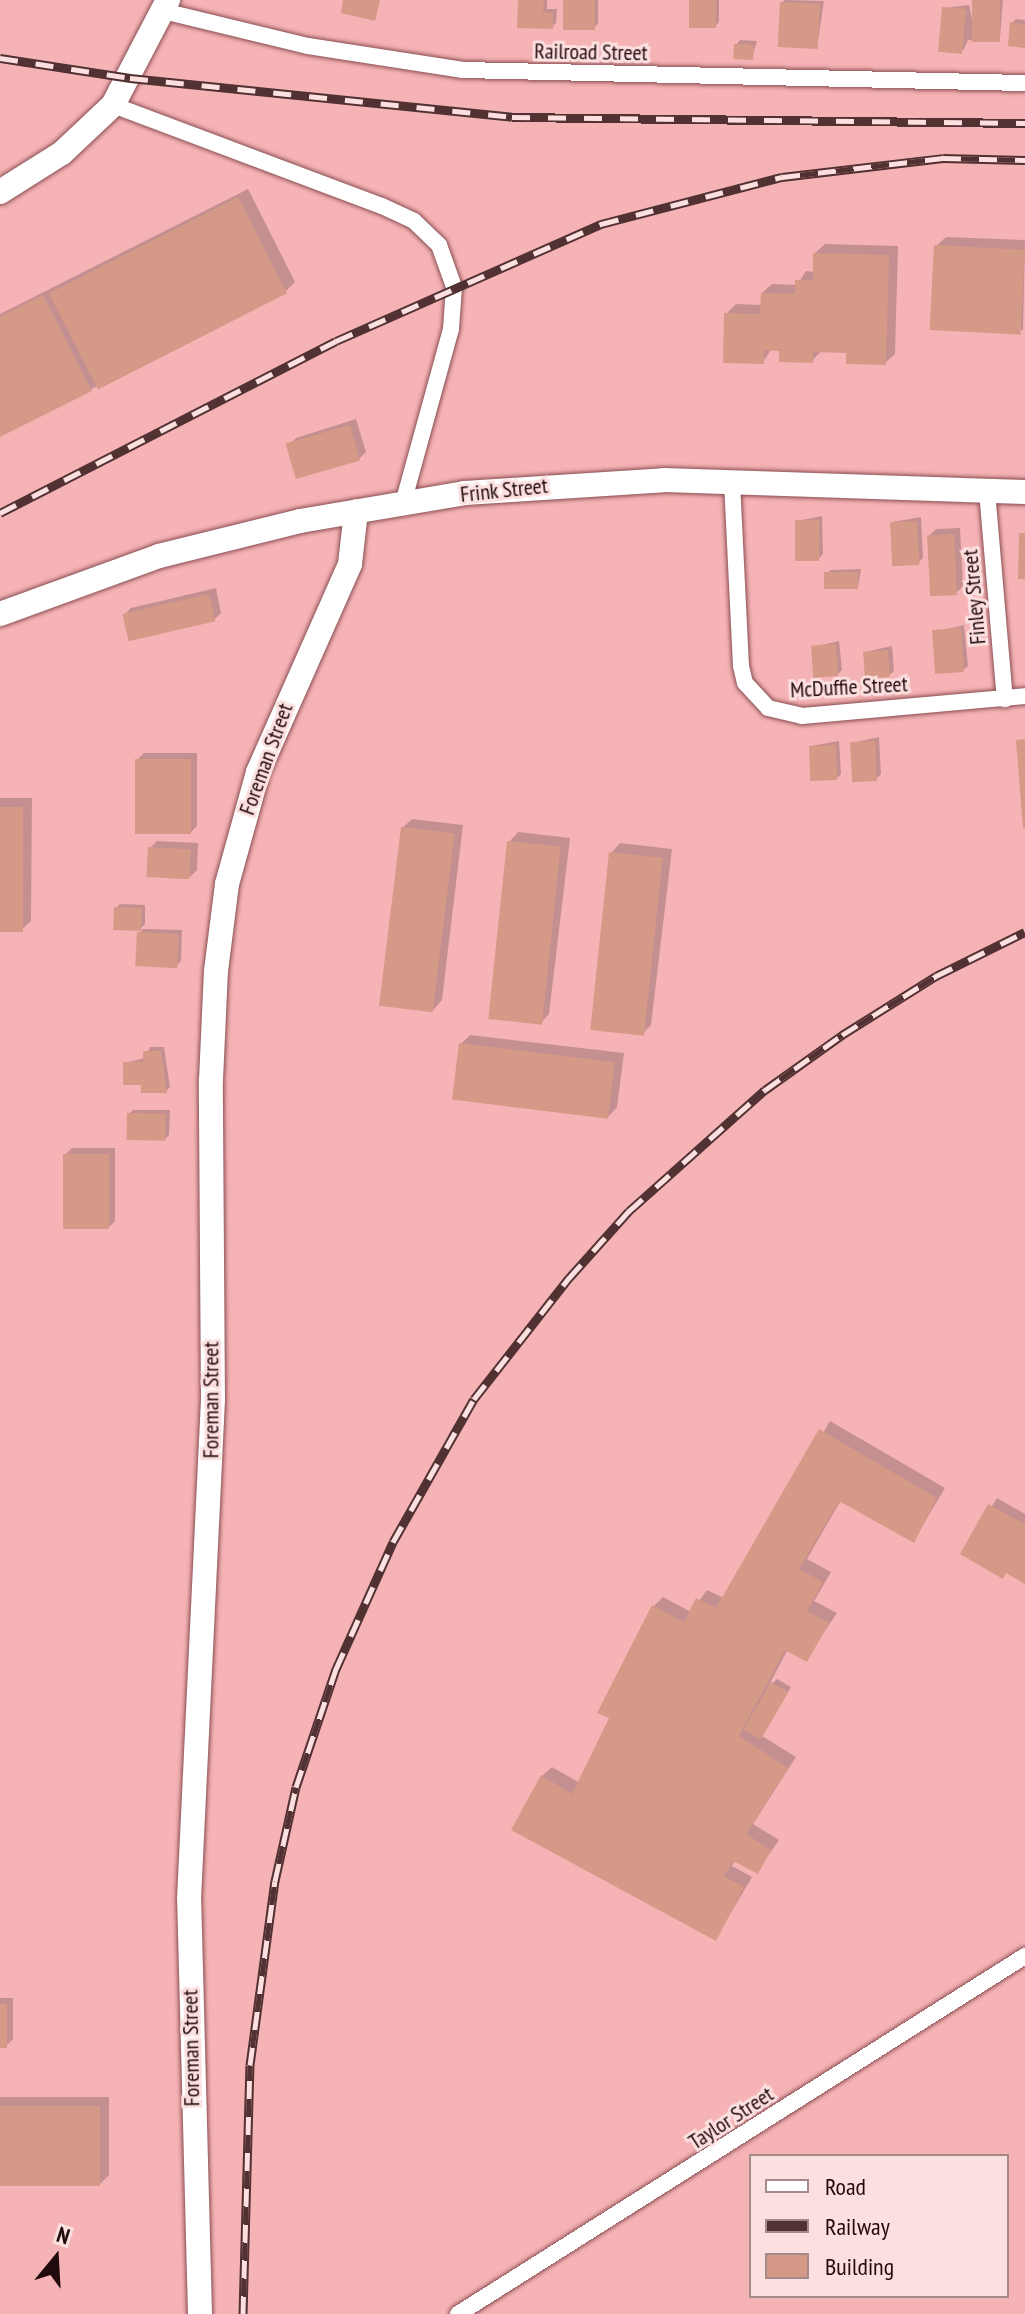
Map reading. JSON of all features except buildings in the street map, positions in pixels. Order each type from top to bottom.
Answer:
[{"type":"street","name":"Railroad Street","points":[[166,5],[308,46],[463,70],[1025,83]]},
{"type":"street","points":[[0,192],[62,153],[113,105],[166,5]]},
{"type":"street","points":[[113,105],[398,213],[439,245],[454,287],[451,329],[403,503]]},
{"type":"street","name":"Frink Street","points":[[0,614],[159,556],[356,511],[544,485],[732,482],[1025,492]]},
{"type":"street","name":"McDuffie Street","points":[[732,482],[741,666],[745,683],[761,703],[802,716],[1025,696]]},
{"type":"street","name":"Finley Street","points":[[987,491],[1005,699]]},
{"type":"street","name":"Foreman Street","points":[[200,2314],[189,1899],[213,1414],[211,1080],[216,971],[227,884],[258,772],[350,564],[356,511]]},
{"type":"street","name":"Taylor Street","points":[[458,2314],[1025,1956]]},
{"type":"railway","points":[[0,58],[130,78],[512,117],[1025,123]]},
{"type":"railway","points":[[0,513],[336,341],[601,224],[782,177],[943,158],[1025,160]]},
{"type":"railway","points":[[243,2314],[250,2065],[275,1881],[296,1787],[336,1669],[393,1542],[474,1399],[569,1278],[629,1211],[765,1090],[842,1035],[936,976],[1025,932]]}]
